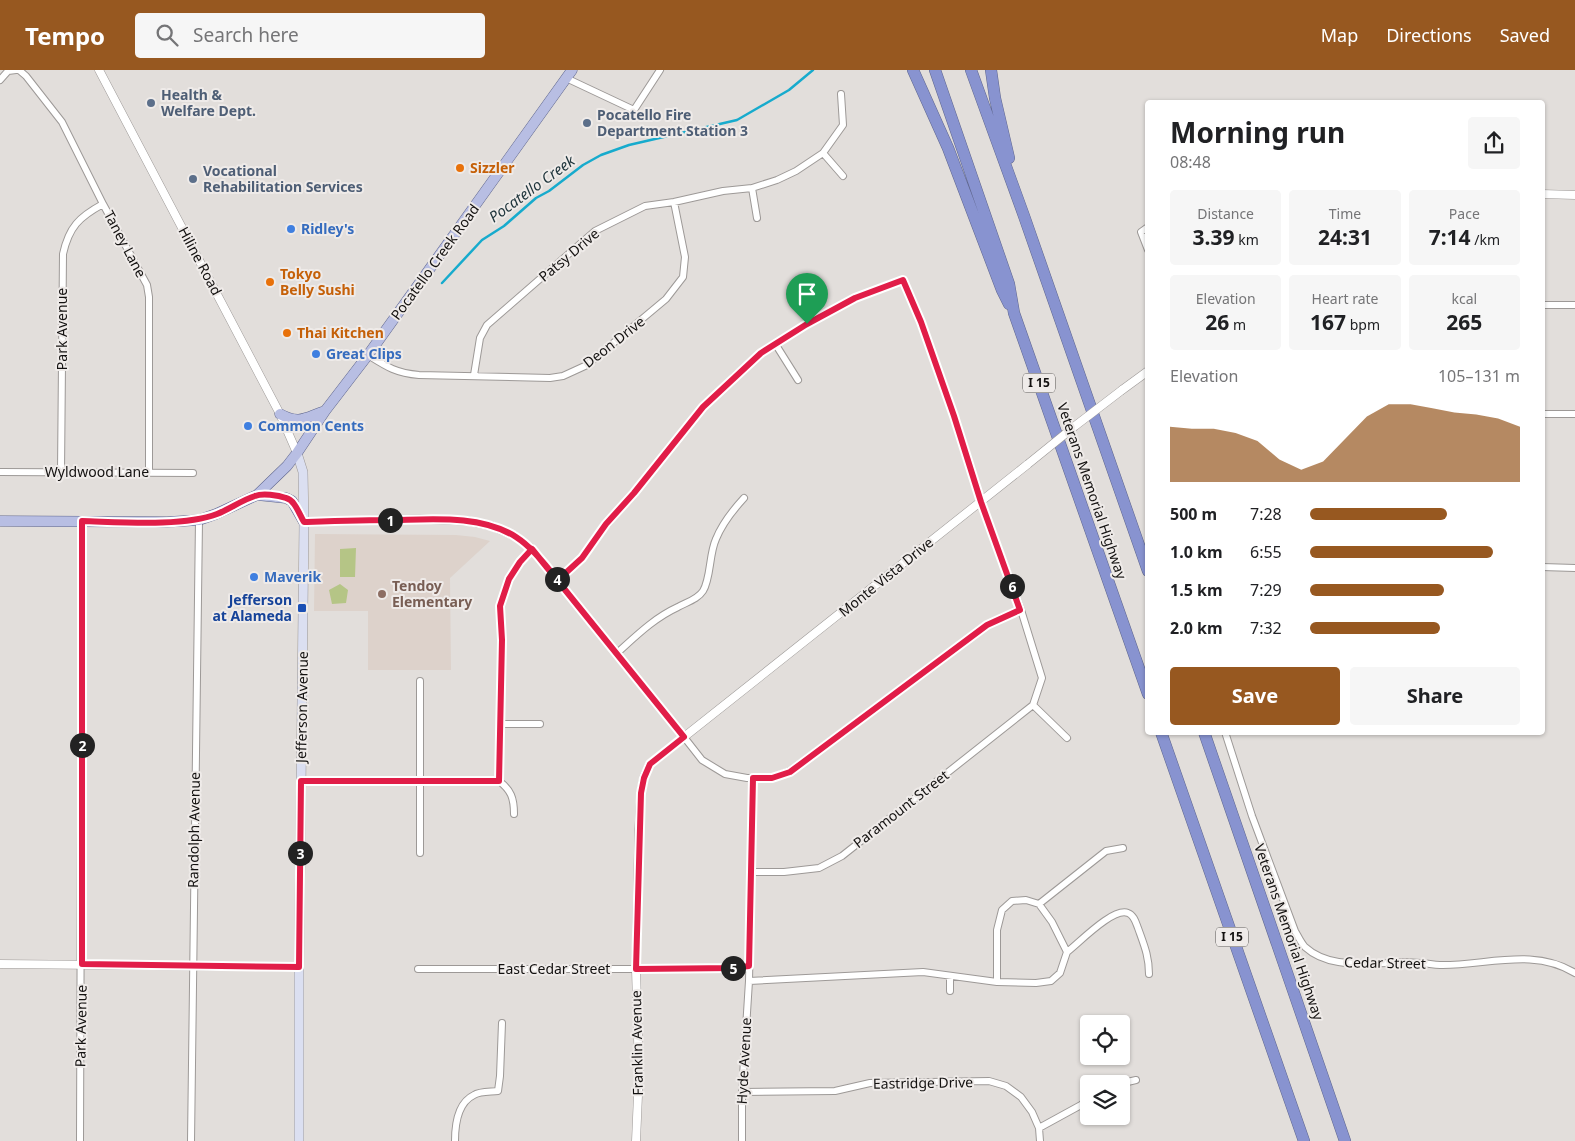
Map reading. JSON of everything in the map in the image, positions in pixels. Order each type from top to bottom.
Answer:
[{"type":"highway","points":[[913,70],[948,148],[1002,290],[1014,313]]},
{"type":"highway","name":"Veterans Memorial Highway","points":[[935,70],[1009,284],[1014,313],[1145,685]]},
{"type":"highway","name":"Veterans Memorial Highway","points":[[971,70],[1145,562]]},
{"type":"highway","points":[[991,70],[997,105],[1024,216]]},
{"type":"highway","name":"I 15","points":[[1162,735],[1304,1141]]},
{"type":"highway","name":"Veterans Memorial Highway","points":[[1205,735],[1345,1141]]},
{"type":"main road","name":"Pocatello Creek Road","points":[[257,495],[297,454],[325,411],[368,355],[569,74]]},
{"type":"main road","points":[[280,414],[298,421],[325,411]]},
{"type":"main road","name":"Jefferson Avenue","points":[[297,454],[304,472],[299,1141]]},
{"type":"main road","points":[[0,521],[167,522],[199,520],[257,495],[286,498],[292,501],[304,522]]},
{"type":"street","points":[[0,80],[8,71],[18,70]]},
{"type":"street","name":"Taney Lane","points":[[18,70],[26,76],[62,122],[103,204],[147,285],[149,297],[149,473]]},
{"type":"street","name":"Hiline Road","points":[[99,70],[280,414],[297,454]]},
{"type":"street","points":[[569,74],[634,110],[660,70]]},
{"type":"street","name":"Patsy Drive","points":[[474,375],[480,338],[487,326],[595,231],[645,206],[674,202],[723,191],[752,188],[777,180],[796,171],[822,153],[843,126],[841,94]]},
{"type":"street","points":[[822,153],[843,176]]},
{"type":"street","points":[[752,188],[757,218]]},
{"type":"street","points":[[1545,194],[1575,195]]},
{"type":"street","name":"Deon Drive","points":[[368,355],[403,374],[550,378],[563,376],[587,365],[666,299],[683,277],[685,257],[674,202]]},
{"type":"street","name":"Park Avenue","points":[[61,472],[63,254],[66,238],[75,224],[87,213],[103,204]]},
{"type":"street","points":[[558,580],[582,558],[606,524],[634,493],[703,407],[755,358],[807,324],[855,298],[903,280],[937,367],[1042,678],[1033,705],[1067,738]]},
{"type":"street","points":[[1545,305],[1575,305]]},
{"type":"street","points":[[776,345],[798,380]]},
{"type":"street","name":"Monte Vista Drive","points":[[641,795],[644,778],[650,764],[1075,426],[1145,373]]},
{"type":"street","points":[[1545,414],[1575,414]]},
{"type":"street","name":"Wyldwood Lane","points":[[0,472],[193,473]]},
{"type":"street","points":[[617,653],[660,616],[693,600],[702,593],[707,583],[709,565],[716,540],[729,516],[744,498]]},
{"type":"street","name":"Randolph Avenue","points":[[191,1141],[199,520]]},
{"type":"street","name":"Park Avenue","points":[[80,1141],[82,521]]},
{"type":"street","points":[[304,522],[468,521],[492,526],[514,536],[532,549],[702,760],[725,774],[753,778],[772,778],[790,772],[987,625],[1020,610]]},
{"type":"street","points":[[499,781],[502,640],[500,606],[509,579],[520,562],[532,549]]},
{"type":"street","points":[[1545,567],[1575,568]]},
{"type":"street","points":[[420,681],[420,853]]},
{"type":"street","name":"Paramount Street","points":[[752,872],[784,872],[819,868],[842,856],[1033,705]]},
{"type":"street","points":[[501,724],[540,724]]},
{"type":"street","name":"Cedar Street","points":[[1226,735],[1255,825],[1295,931],[1304,946],[1334,962],[1352,964],[1403,962],[1440,965],[1533,959],[1549,961],[1566,967],[1575,973]]},
{"type":"street","points":[[749,966],[753,778]]},
{"type":"street","points":[[301,781],[499,781],[508,788],[514,804],[514,814]]},
{"type":"street","name":"Franklin Avenue","points":[[636,1141],[639,1072],[636,969],[641,795]]},
{"type":"street","points":[[1038,904],[1106,851],[1122,848]]},
{"type":"street","points":[[997,982],[997,930],[1002,910],[1012,901],[1026,900],[1038,904],[1052,922],[1067,952]]},
{"type":"street","points":[[749,981],[923,972],[997,982],[1051,982],[1060,973],[1067,952],[1109,916],[1118,912],[1128,913],[1134,918],[1149,957],[1149,974]]},
{"type":"street","points":[[0,964],[299,967]]},
{"type":"street","name":"East Cedar Street","points":[[418,969],[636,969],[733,968],[749,966]]},
{"type":"street","name":"Hyde Avenue","points":[[742,1141],[742,1092],[749,966]]},
{"type":"street","points":[[950,977],[950,990]]},
{"type":"street","points":[[455,1141],[455,1123],[462,1104],[474,1094],[498,1091],[502,1022]]},
{"type":"street","points":[[1130,1082],[1136,1080]]},
{"type":"street","name":"Eastridge Drive","points":[[742,1092],[835,1091],[870,1083],[989,1081],[1006,1086],[1021,1097],[1032,1112],[1040,1128],[1040,1141]]},
{"type":"street","points":[[1040,1128],[1080,1106]]},
{"type":"shaded area","name":"Tendoy Elementary","points":[[315,534],[456,535],[490,541],[450,578],[451,670],[368,670],[368,611],[314,611]]},
{"type":"green space","points":[[356,548],[355,577],[340,577],[340,549]]},
{"type":"green space","points":[[340,584],[348,590],[346,603],[332,604],[329,590]]},
{"type":"waterway","name":"Pocatello Creek","points":[[442,283],[482,240],[504,226],[536,198],[549,191],[583,165],[601,155],[629,145],[737,120],[789,90],[813,70]]},
{"type":"place","name":"Health & Welfare Dept.","points":[[151,103]]},
{"type":"place","name":"Pocatello Fire Department Station 3","points":[[587,123]]},
{"type":"place","name":"Sizzler","points":[[460,168]]},
{"type":"place","name":"Vocational Rehabilitation Services","points":[[193,179]]},
{"type":"place","name":"Ridley's","points":[[291,229]]},
{"type":"place","name":"Tokyo Belly Sushi","points":[[270,282]]},
{"type":"place","name":"Thai Kitchen","points":[[287,333]]},
{"type":"place","name":"Great Clips","points":[[316,354]]},
{"type":"place","name":"Common Cents","points":[[248,426]]},
{"type":"place","name":"Maverik","points":[[254,577]]},
{"type":"place","name":"Tendoy Elementary","points":[[382,594]]},
{"type":"place","name":"Jefferson at Alameda","points":[[302,608]]},
{"type":"route","points":[[807,324],[761,353],[703,407],[634,493],[606,524],[582,558],[558,580],[532,549],[514,536],[492,526],[468,521],[364,520],[304,522],[292,501],[278,496],[257,495],[199,520],[167,522],[82,521],[82,964],[299,967],[301,781],[499,781],[502,640],[500,606],[509,579],[520,562],[532,549],[684,737],[650,764],[644,778],[641,793],[639,830],[636,969],[733,968],[749,966],[753,778],[772,778],[790,772],[892,694],[987,625],[1020,610],[981,502],[954,416],[921,322],[903,280],[855,298],[807,324]]}]
